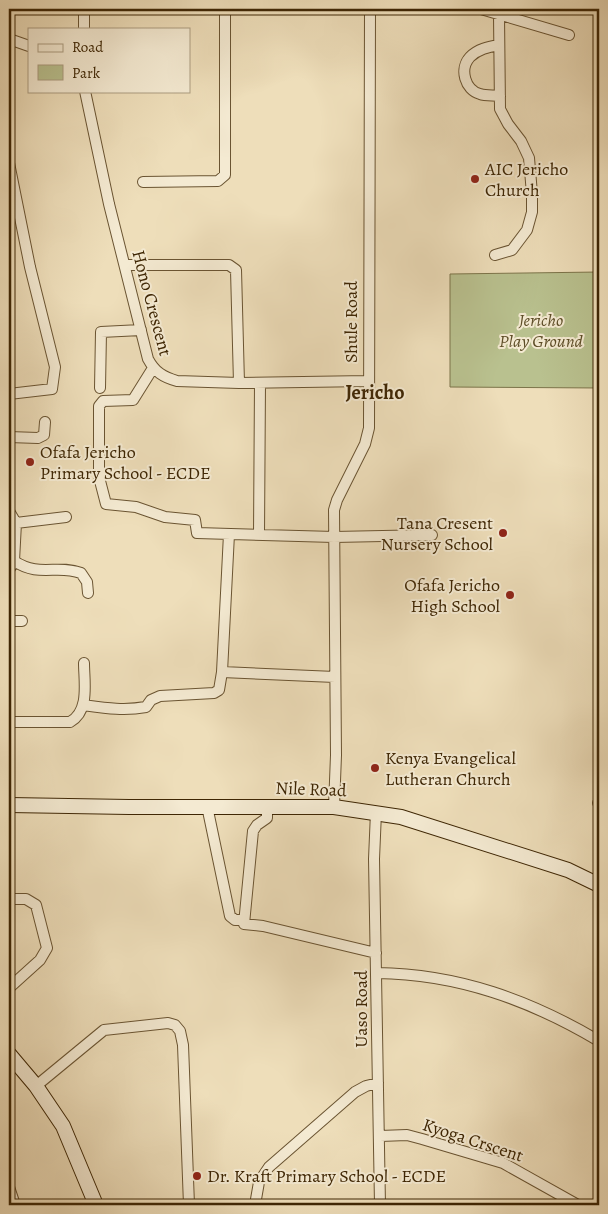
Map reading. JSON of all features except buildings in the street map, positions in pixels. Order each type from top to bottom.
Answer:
[{"type":"street","points":[[84,9],[84,28]]},
{"type":"street","points":[[142,182],[218,181],[225,175],[225,9]]},
{"type":"street","name":"Shule Road","points":[[334,807],[334,510],[337,500],[365,444],[370,408],[368,381],[370,9]]},
{"type":"street","points":[[481,9],[569,35]]},
{"type":"street","points":[[495,255],[512,250],[519,242],[527,230],[532,203],[532,174],[529,158],[521,141],[502,114],[498,15]]},
{"type":"street","points":[[9,39],[28,46]]},
{"type":"street","points":[[499,45],[482,49],[470,57],[465,74],[472,90],[479,94],[500,96]]},
{"type":"street","name":"Hono Crescent","points":[[85,92],[125,265],[141,330],[153,368],[177,382],[368,381]]},
{"type":"street","points":[[9,163],[30,267],[56,367],[52,389],[9,394]]},
{"type":"street","points":[[125,265],[229,265],[236,270],[239,383]]},
{"type":"street","points":[[100,388],[101,332],[141,330]]},
{"type":"street","points":[[153,368],[133,400],[103,401],[99,406],[100,477],[104,502],[136,507],[165,517],[195,520],[197,534],[334,537],[432,535]]},
{"type":"street","points":[[259,535],[260,383]]},
{"type":"street","points":[[9,437],[38,438],[44,435],[45,422]]},
{"type":"street","points":[[9,511],[16,523],[12,565],[38,571],[58,569],[81,573],[87,582],[88,593]]},
{"type":"street","points":[[16,523],[66,518]]},
{"type":"street","points":[[83,705],[120,711],[134,710],[146,707],[152,700],[160,696],[214,693],[221,687],[229,534]]},
{"type":"street","points":[[9,621],[22,621]]},
{"type":"street","points":[[9,722],[70,722],[80,714],[83,705],[84,663]]},
{"type":"street","points":[[222,672],[335,677]]},
{"type":"street","name":"Nile Road","points":[[9,805],[334,807],[376,812],[401,817],[568,870],[599,884]]},
{"type":"street","points":[[207,806],[230,916],[235,920],[244,920]]},
{"type":"street","points":[[267,806],[267,818],[257,825],[253,831],[244,920],[246,926],[263,926],[376,953]]},
{"type":"street","name":"Uaso Road","points":[[376,812],[374,858],[380,1205]]},
{"type":"street","points":[[9,898],[26,899],[36,905],[47,948],[40,960],[9,988]]},
{"type":"street","points":[[377,973],[444,978],[504,995],[541,1010],[599,1041]]},
{"type":"street","points":[[36,1086],[104,1030],[160,1022],[175,1025],[180,1030],[183,1045],[189,1205]]},
{"type":"street","points":[[9,1054],[36,1086],[64,1126],[96,1205]]},
{"type":"street","points":[[255,1205],[259,1182],[269,1168],[355,1092],[366,1086],[378,1083]]},
{"type":"street","name":"Kyoga Crscent","points":[[380,1136],[414,1137],[503,1164],[578,1205]]},
{"type":"street","points":[[9,1188],[15,1205]]},
{"type":"green space","name":"Jericho Play Ground","points":[[599,272],[599,388],[450,387],[450,274]]},
{"type":"place","name":"AIC Jericho Church","points":[[475,179]]},
{"type":"place","name":"Ofafa Jericho Primary School - ECDE","points":[[30,462]]},
{"type":"place","name":"Tana Cresent Nursery School","points":[[503,533]]},
{"type":"place","name":"Ofafa Jericho High School","points":[[510,595]]},
{"type":"place","name":"Kenya Evangelical Lutheran Church","points":[[375,768]]},
{"type":"place","name":"Dr. Kraft Primary School - ECDE","points":[[197,1176]]},
{"type":"district","name":"Jericho","points":[[375,392]]}]
